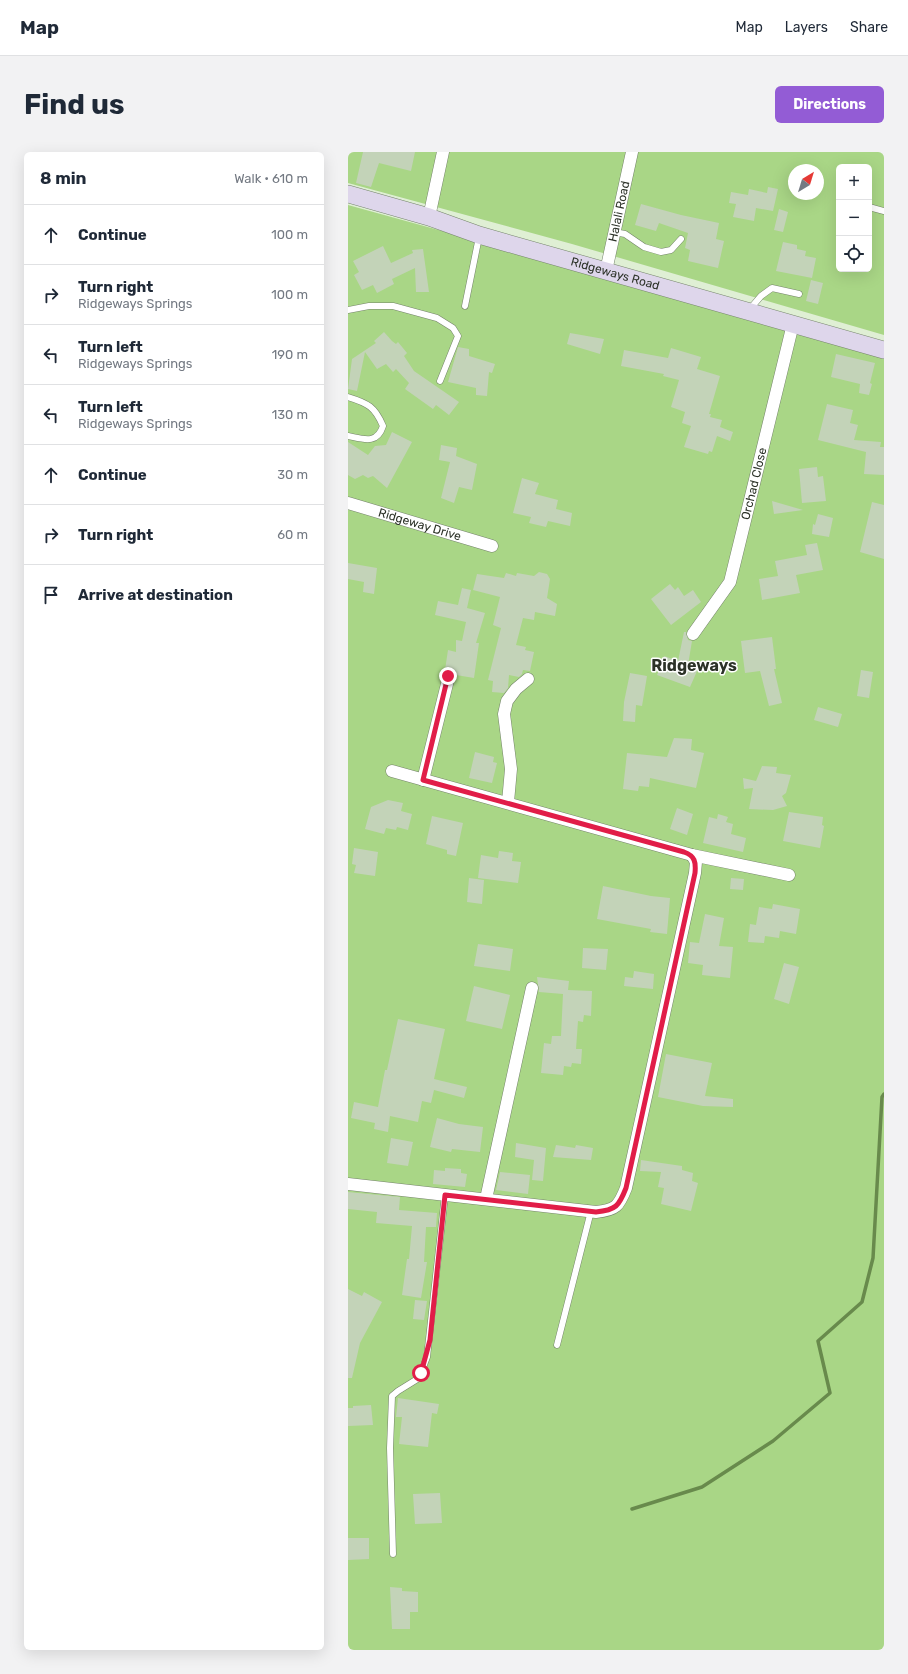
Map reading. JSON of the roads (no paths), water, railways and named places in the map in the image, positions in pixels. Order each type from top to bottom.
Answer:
[{"type":"street","points":[[429,217],[443,152]]},
{"type":"street","name":"Halali Road","points":[[606,271],[632,152]]},
{"type":"street","name":"Ridgeways Road","points":[[348,194],[429,217],[479,235],[884,350]]},
{"type":"street","name":"Orchad Close","points":[[694,634],[730,582],[793,324]]},
{"type":"street","name":"Ridgeway Drive","points":[[348,503],[492,546]]},
{"type":"street","points":[[423,780],[448,676]]},
{"type":"street","points":[[508,802],[511,769],[504,714],[507,701],[516,689],[528,679]]},
{"type":"street","points":[[392,771],[477,795],[508,802],[692,855],[789,875]]},
{"type":"street","points":[[348,1184],[591,1212],[607,1211],[615,1208],[621,1202],[626,1188],[695,873],[696,862],[692,855]]},
{"type":"street","points":[[486,1200],[532,988]]},
{"type":"lane","points":[[872,208],[884,211]]},
{"type":"lane","points":[[614,232],[625,234],[644,247],[661,252],[670,250],[681,239]]},
{"type":"lane","points":[[465,306],[479,235]]},
{"type":"lane","points":[[748,312],[761,296],[772,288],[798,294]]},
{"type":"lane","points":[[348,310],[368,306],[393,306],[437,318],[453,328],[458,336],[440,381]]},
{"type":"lane","points":[[348,397],[363,402],[373,409],[383,426],[381,434],[375,439],[367,440],[348,436]]},
{"type":"lane","points":[[393,1554],[390,1448],[392,1396],[419,1378],[427,1357],[445,1195]]},
{"type":"lane","points":[[557,1345],[591,1212]]},
{"type":"waterway","points":[[632,1509],[702,1487],[773,1441],[830,1393],[818,1341],[862,1302],[873,1258],[882,1097],[884,1094]]},
{"type":"district","name":"Ridgeways","points":[[694,665]]}]
